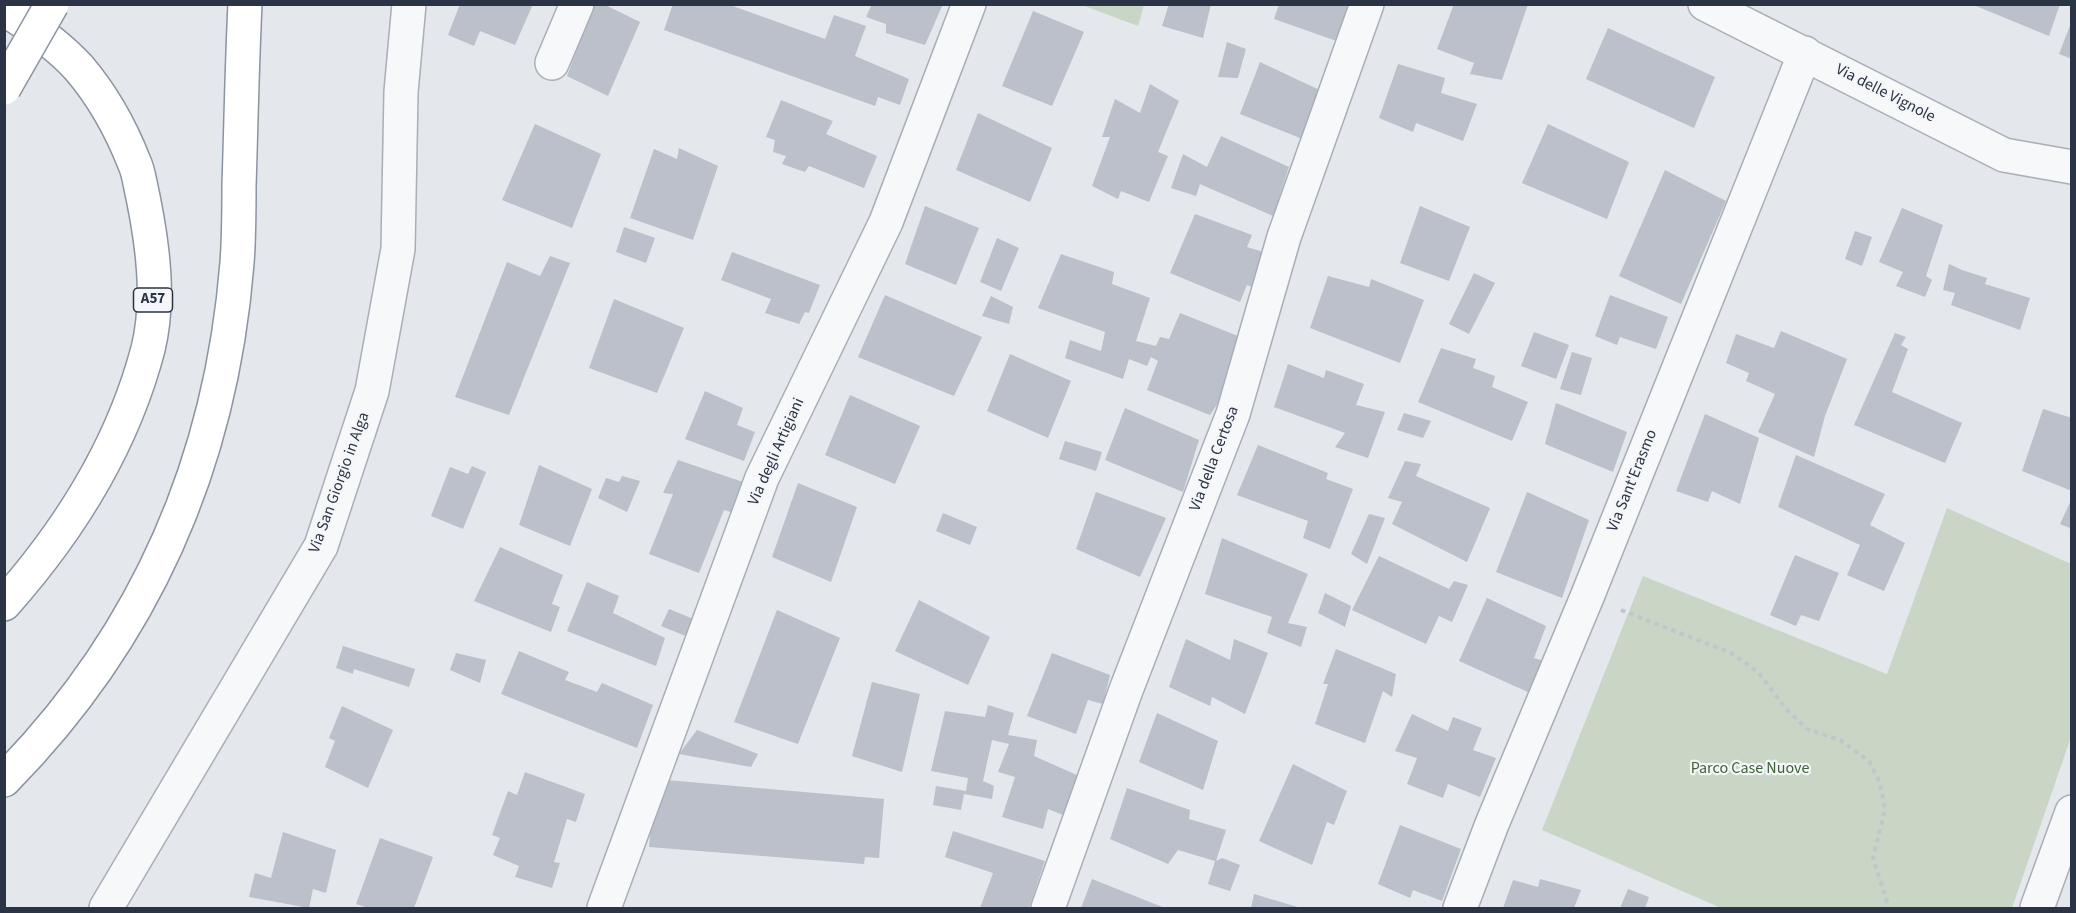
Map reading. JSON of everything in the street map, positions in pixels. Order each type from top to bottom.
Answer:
[{"type":"highway","points":[[4,88],[52,4]]},
{"type":"highway","points":[[4,780],[43,739],[123,629],[157,567],[198,470],[223,370],[236,273],[245,4]]},
{"type":"highway","name":"A57","points":[[4,9],[43,36],[79,68],[107,107],[135,164],[150,231],[154,274],[148,347],[136,386],[102,466],[49,550],[4,604]]},
{"type":"street","name":"Via San Giorgio in Alga","points":[[106,909],[321,546],[372,391],[398,249],[401,92],[409,4]]},
{"type":"street","points":[[552,63],[578,4]]},
{"type":"street","name":"Via degli Artigiani","points":[[604,909],[762,478],[886,222],[969,4]]},
{"type":"street","name":"Via della Certosa","points":[[1048,909],[1126,690],[1233,414],[1284,237],[1367,4]]},
{"type":"street","name":"Via delle Vignole","points":[[1705,4],[2004,155],[2072,168]]},
{"type":"street","name":"Via Sant'Erasmo","points":[[1460,909],[1492,824],[1587,597],[1805,53]]},
{"type":"street","points":[[2037,909],[2072,812]]},
{"type":"path","points":[[1587,597],[1731,653],[1758,672],[1787,710],[1807,729],[1840,740],[1869,761],[1880,783],[1885,809],[1873,858],[1889,909]]},
{"type":"green space","points":[[1082,5],[1144,5],[1138,26]]},
{"type":"green space","name":"Parco Case Nuove","points":[[1947,508],[2071,564],[2071,737],[2012,908],[1721,908],[1542,830],[1643,576],[1887,674]]},
{"type":"building","points":[[460,4],[533,4],[515,45],[480,31],[474,46],[448,35]]},
{"type":"building","points":[[594,4],[603,4],[640,22],[608,96],[567,76]]},
{"type":"building","points":[[673,4],[727,4],[825,39],[834,15],[866,26],[855,56],[909,79],[900,105],[878,97],[875,106],[664,30]]},
{"type":"building","points":[[872,4],[943,4],[925,45],[886,33],[886,24],[866,17]]},
{"type":"building","points":[[1169,4],[1211,4],[1203,38],[1162,26]]},
{"type":"building","points":[[1279,4],[1358,4],[1348,45],[1274,19]]},
{"type":"building","points":[[1454,4],[1528,4],[1502,80],[1470,74],[1474,63],[1437,49]]},
{"type":"building","points":[[1971,4],[2060,4],[2049,36]]},
{"type":"building","points":[[1033,11],[1084,32],[1052,106],[1002,86]]},
{"type":"building","points":[[2072,23],[2072,59],[2059,54]]},
{"type":"building","points":[[1608,28],[1715,77],[1694,128],[1586,79]]},
{"type":"building","points":[[1227,42],[1246,49],[1238,78],[1218,77]]},
{"type":"building","points":[[1260,62],[1328,94],[1310,142],[1240,114]]},
{"type":"building","points":[[1398,64],[1445,78],[1441,93],[1477,104],[1463,141],[1416,123],[1413,132],[1379,118]]},
{"type":"building","points":[[1150,84],[1179,101],[1158,152],[1168,156],[1149,202],[1121,191],[1118,199],[1092,186],[1110,137],[1102,137],[1115,99],[1140,113]]},
{"type":"building","points":[[781,100],[833,121],[826,134],[877,156],[864,188],[809,166],[805,172],[782,164],[786,156],[773,152],[775,140],[766,137]]},
{"type":"building","points":[[978,113],[1052,148],[1030,202],[956,170]]},
{"type":"building","points":[[535,124],[601,154],[572,228],[502,200]]},
{"type":"building","points":[[1548,124],[1629,162],[1607,219],[1522,183]]},
{"type":"building","points":[[1221,136],[1289,167],[1273,216],[1200,184],[1196,196],[1171,188],[1183,154],[1207,167]]},
{"type":"building","points":[[679,148],[718,166],[693,240],[630,218],[654,149],[677,159]]},
{"type":"building","points":[[1665,170],[1726,201],[1681,304],[1619,276]]},
{"type":"building","points":[[925,206],[979,228],[956,285],[905,264]]},
{"type":"building","points":[[1420,206],[1470,227],[1449,281],[1400,263]]},
{"type":"building","points":[[1902,208],[1943,225],[1926,276],[1932,280],[1925,297],[1896,286],[1903,272],[1879,262]]},
{"type":"building","points":[[1195,214],[1252,235],[1247,247],[1270,254],[1257,289],[1247,285],[1240,302],[1170,273]]},
{"type":"building","points":[[624,227],[655,238],[646,263],[616,252]]},
{"type":"building","points":[[1855,231],[1872,237],[1862,266],[1845,259]]},
{"type":"building","points":[[997,238],[1019,248],[1001,291],[980,282]]},
{"type":"building","points":[[732,252],[820,285],[809,313],[805,312],[799,324],[765,313],[771,299],[721,280]]},
{"type":"building","points":[[1061,254],[1114,272],[1112,284],[1150,298],[1136,341],[1156,346],[1160,337],[1169,339],[1180,313],[1243,338],[1218,403],[1210,415],[1147,390],[1158,361],[1151,357],[1147,366],[1129,359],[1123,379],[1065,358],[1070,340],[1101,351],[1105,332],[1038,308]]},
{"type":"building","points":[[550,256],[570,263],[509,415],[455,397],[507,262],[540,276]]},
{"type":"building","points":[[1949,264],[1987,278],[1985,284],[2030,298],[2020,330],[1951,305],[1955,293],[1943,290]]},
{"type":"building","points":[[1474,273],[1495,283],[1469,334],[1449,324]]},
{"type":"building","points":[[1328,276],[1369,287],[1371,279],[1424,300],[1400,363],[1310,328]]},
{"type":"building","points":[[885,295],[982,337],[954,396],[858,357]]},
{"type":"building","points":[[1610,295],[1668,317],[1656,349],[1620,337],[1617,345],[1595,336]]},
{"type":"building","points":[[991,296],[1013,307],[1009,324],[982,316]]},
{"type":"building","points":[[614,299],[684,328],[657,393],[589,368]]},
{"type":"building","points":[[1781,331],[1847,359],[1825,416],[1814,457],[1758,432],[1775,394],[1746,381],[1749,373],[1726,363],[1736,334],[1774,348]]},
{"type":"building","points":[[1534,332],[1569,345],[1556,379],[1521,366]]},
{"type":"building","points":[[1895,333],[1906,337],[1901,345],[1908,349],[1892,392],[1962,423],[1945,463],[1854,425]]},
{"type":"building","points":[[1441,348],[1476,359],[1473,368],[1495,376],[1492,387],[1528,402],[1512,441],[1418,402]]},
{"type":"building","points":[[1572,352],[1592,358],[1581,395],[1560,389]]},
{"type":"building","points":[[1010,354],[1071,381],[1048,438],[987,411]]},
{"type":"building","points":[[1288,364],[1324,378],[1326,370],[1364,384],[1356,405],[1385,412],[1368,458],[1335,447],[1345,433],[1274,407]]},
{"type":"building","points":[[705,391],[743,408],[737,425],[755,432],[744,461],[685,439]]},
{"type":"building","points":[[850,395],[920,426],[895,484],[825,455]]},
{"type":"building","points":[[1556,403],[1627,432],[1613,472],[1545,444]]},
{"type":"building","points":[[1125,408],[1199,440],[1183,492],[1105,460]]},
{"type":"building","points":[[2043,409],[2072,418],[2072,491],[2022,471]]},
{"type":"building","points":[[1404,413],[1431,421],[1423,438],[1397,430]]},
{"type":"building","points":[[1705,414],[1759,438],[1740,504],[1712,491],[1708,502],[1676,491]]},
{"type":"building","points":[[1065,441],[1102,452],[1096,471],[1059,459]]},
{"type":"building","points":[[1258,445],[1328,473],[1326,479],[1353,489],[1330,549],[1303,538],[1308,521],[1237,495]]},
{"type":"building","points":[[1796,455],[1885,494],[1870,525],[1905,543],[1884,591],[1847,575],[1860,545],[1778,507]]},
{"type":"building","points":[[678,460],[743,482],[734,513],[724,510],[699,573],[649,554],[673,494],[663,493]]},
{"type":"building","points":[[1405,461],[1421,464],[1416,476],[1490,508],[1467,562],[1392,524],[1402,502],[1388,498]]},
{"type":"building","points":[[539,465],[592,489],[570,546],[519,525]]},
{"type":"building","points":[[472,466],[486,472],[463,529],[431,516],[450,467],[468,474]]},
{"type":"building","points":[[622,476],[640,481],[627,512],[598,498],[606,478],[619,482]]},
{"type":"building","points":[[798,483],[857,507],[831,582],[772,557]]},
{"type":"building","points":[[1096,492],[1166,518],[1140,577],[1076,549]]},
{"type":"building","points":[[1527,492],[1589,520],[1562,598],[1496,572]]},
{"type":"building","points":[[2072,498],[2072,529],[2060,524]]},
{"type":"building","points":[[943,513],[977,527],[970,545],[936,531]]},
{"type":"building","points":[[1369,514],[1385,518],[1367,564],[1351,554]]},
{"type":"building","points":[[1222,538],[1308,574],[1288,623],[1307,627],[1301,647],[1267,633],[1272,617],[1205,594]]},
{"type":"building","points":[[500,547],[563,575],[552,604],[560,607],[551,632],[474,601]]},
{"type":"building","points":[[1795,555],[1839,573],[1819,621],[1801,615],[1796,626],[1770,615]]},
{"type":"building","points":[[1379,556],[1449,589],[1454,581],[1468,585],[1452,622],[1439,616],[1426,644],[1352,610]]},
{"type":"building","points":[[587,582],[619,596],[613,613],[665,638],[656,666],[567,631]]},
{"type":"building","points":[[1325,593],[1351,606],[1345,627],[1318,613]]},
{"type":"building","points":[[1487,598],[1546,626],[1534,658],[1544,661],[1530,693],[1459,661]]},
{"type":"building","points":[[919,600],[990,637],[968,685],[895,651]]},
{"type":"building","points":[[669,609],[701,622],[693,639],[661,626]]},
{"type":"building","points":[[777,610],[840,638],[798,744],[734,722]]},
{"type":"building","points":[[1186,639],[1230,660],[1234,639],[1268,653],[1245,714],[1212,697],[1210,706],[1169,687]]},
{"type":"building","points":[[343,646],[415,669],[409,687],[354,669],[353,674],[336,668]]},
{"type":"building","points":[[1336,649],[1396,674],[1392,697],[1383,691],[1365,743],[1315,724],[1328,684],[1323,684]]},
{"type":"building","points":[[519,651],[569,672],[565,680],[597,692],[602,683],[653,705],[637,748],[501,694]]},
{"type":"building","points":[[456,653],[486,660],[480,683],[450,670]]},
{"type":"building","points":[[1052,653],[1110,675],[1103,704],[1088,700],[1076,734],[1027,716]]},
{"type":"building","points":[[872,682],[920,694],[902,772],[852,756]]},
{"type":"building","points":[[988,705],[1014,713],[1008,735],[1037,740],[1034,756],[1079,776],[1063,815],[1048,809],[1043,829],[1002,817],[1015,777],[998,772],[1009,744],[992,740],[983,781],[994,786],[992,799],[964,794],[961,810],[933,805],[936,786],[966,791],[968,778],[931,771],[945,711],[985,717]]},
{"type":"building","points":[[342,706],[393,730],[368,788],[325,767],[335,741],[329,738]]},
{"type":"building","points":[[1157,713],[1218,741],[1203,790],[1139,762]]},
{"type":"building","points":[[1412,714],[1448,731],[1453,717],[1482,728],[1473,750],[1496,758],[1480,797],[1448,784],[1443,798],[1407,784],[1417,758],[1395,751]]},
{"type":"building","points":[[697,730],[758,754],[751,767],[679,754]]},
{"type":"building","points":[[1293,764],[1347,791],[1334,825],[1327,822],[1312,865],[1259,841]]},
{"type":"building","points":[[525,772],[585,794],[576,822],[567,819],[554,862],[560,863],[552,888],[515,877],[519,866],[493,855],[500,838],[492,835],[508,791],[517,795]]},
{"type":"building","points":[[655,779],[884,799],[879,858],[865,857],[864,864],[649,847]]},
{"type":"building","points":[[1127,788],[1190,810],[1189,819],[1226,830],[1216,861],[1222,858],[1240,865],[1230,891],[1208,884],[1215,861],[1178,850],[1168,864],[1110,839]]},
{"type":"building","points":[[1400,825],[1461,849],[1442,901],[1413,890],[1410,898],[1378,884]]},
{"type":"building","points":[[953,831],[1045,861],[1029,908],[980,908],[993,873],[945,857]]},
{"type":"building","points":[[283,832],[336,850],[326,893],[313,889],[309,908],[249,897],[255,873],[271,878]]},
{"type":"building","points":[[380,838],[433,857],[414,908],[369,908],[356,904]]},
{"type":"building","points":[[1092,879],[1165,908],[1081,908]]},
{"type":"building","points":[[1540,879],[1581,890],[1574,908],[1503,908],[1513,880],[1538,887]]},
{"type":"building","points":[[1628,889],[1649,897],[1645,908],[1620,908]]},
{"type":"building","points":[[1254,894],[1301,908],[1251,908]]}]
